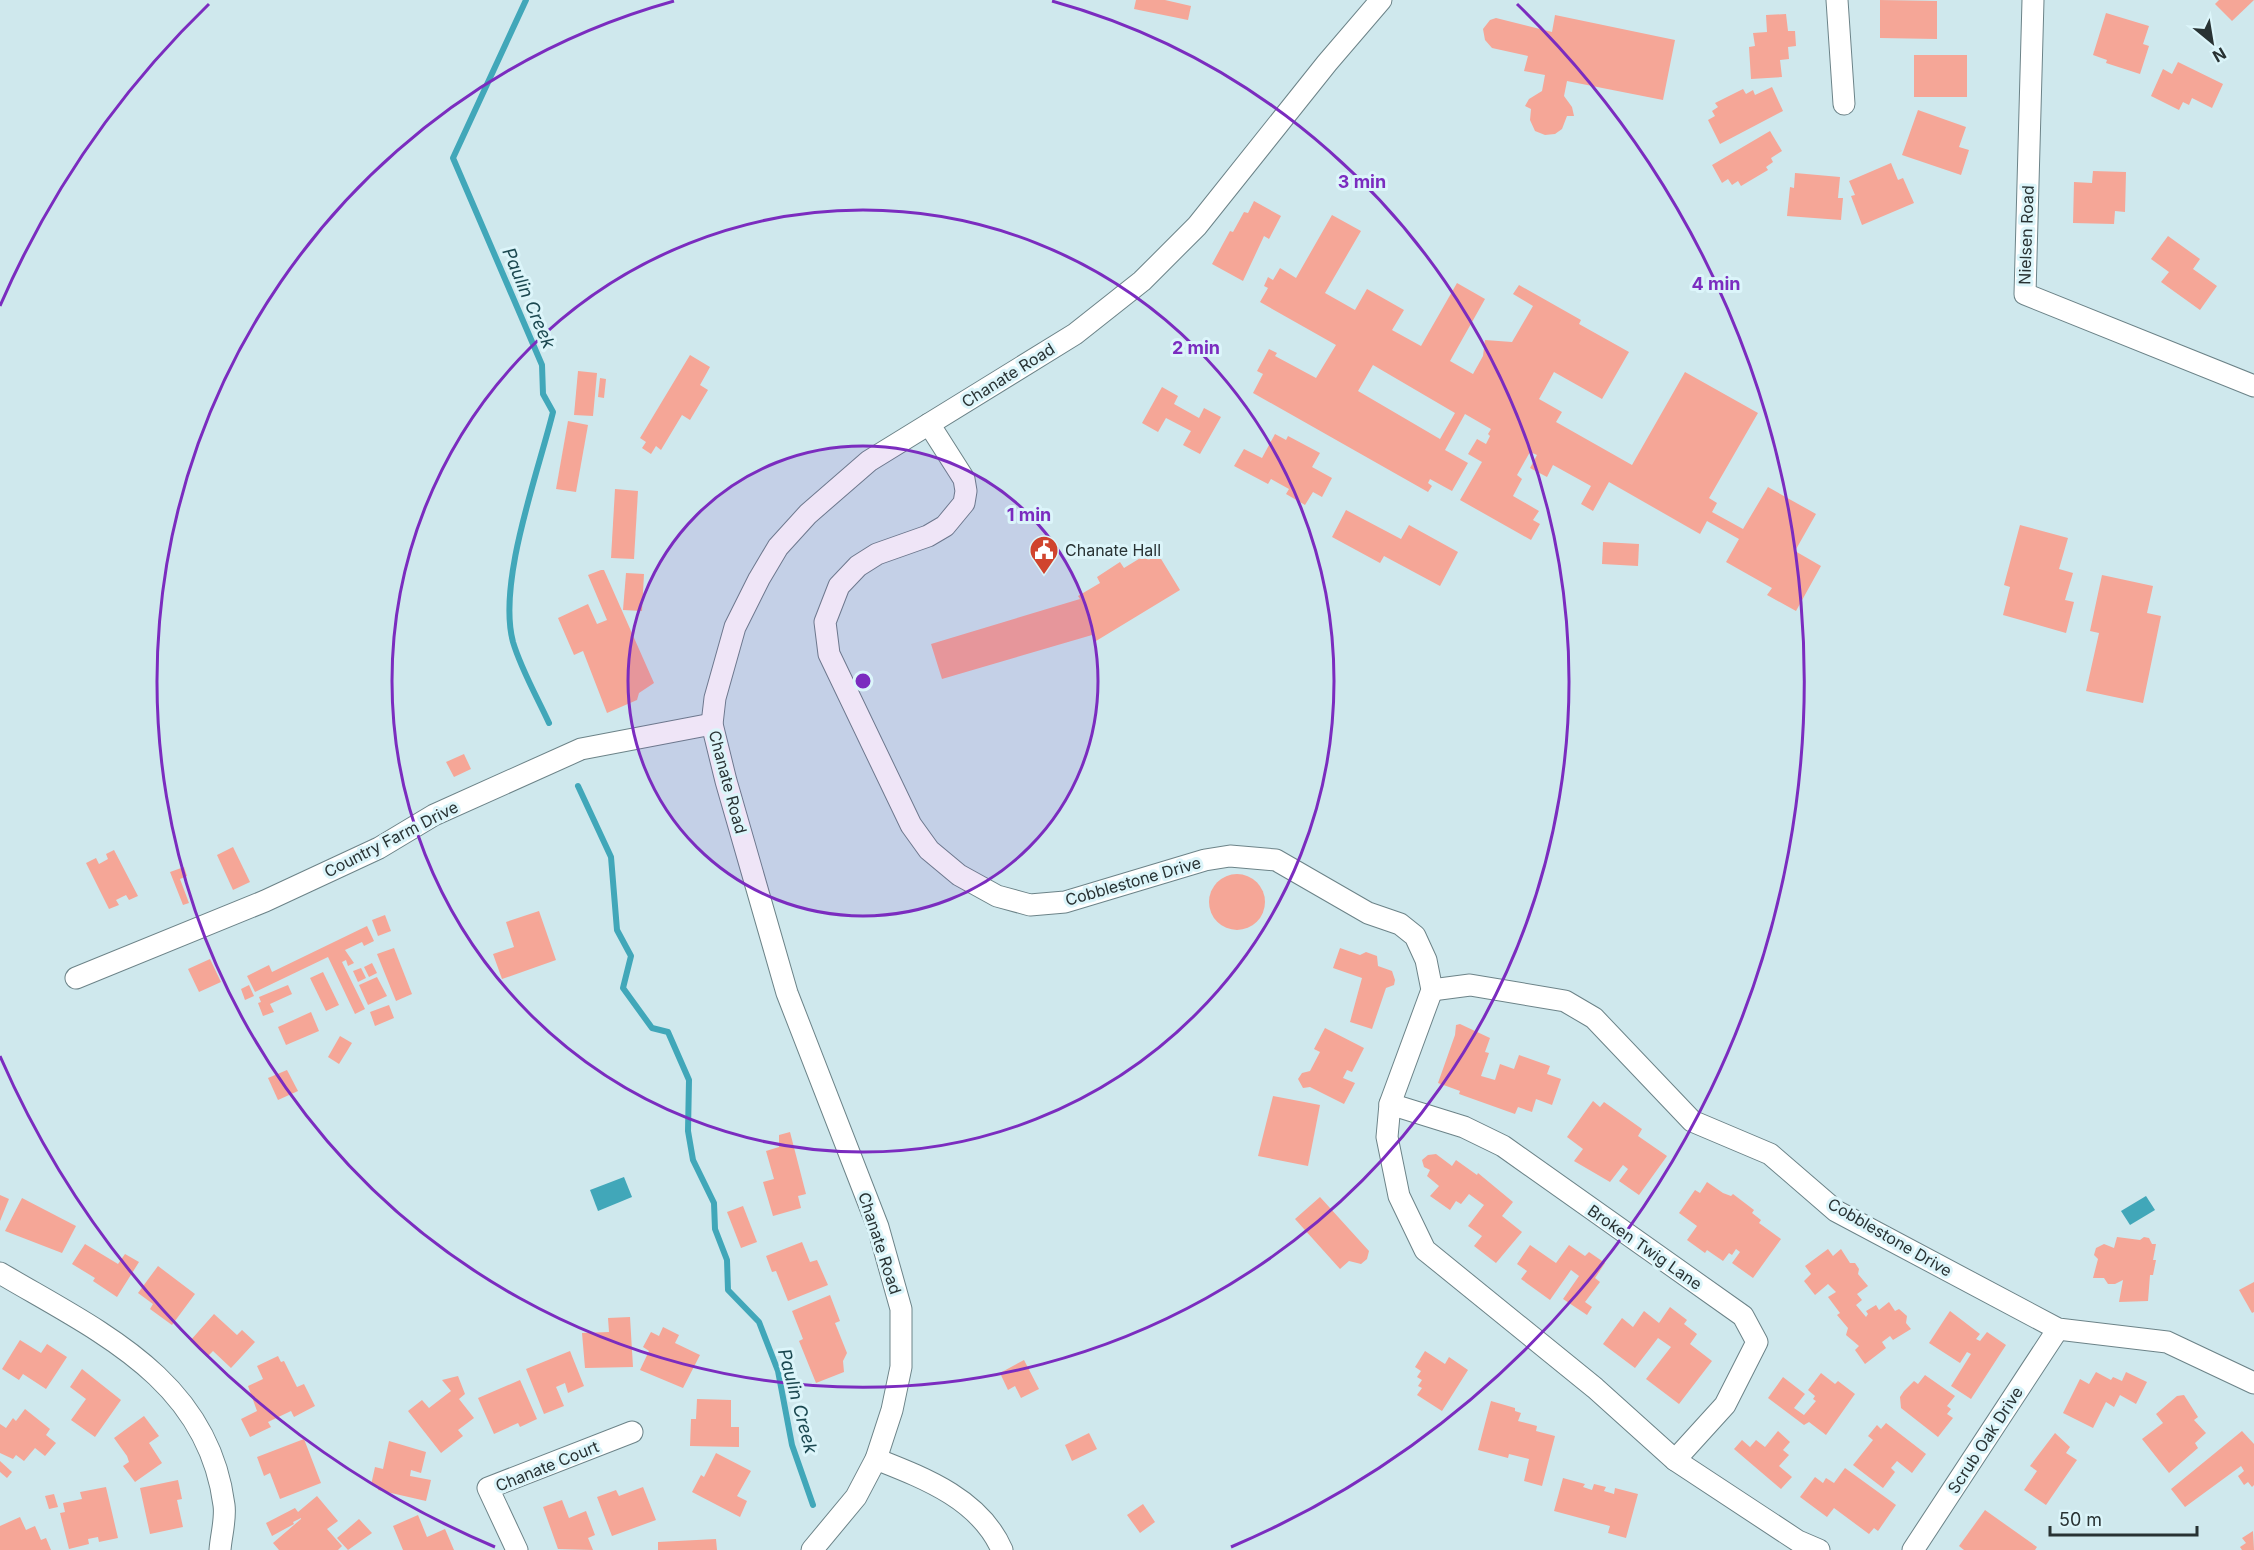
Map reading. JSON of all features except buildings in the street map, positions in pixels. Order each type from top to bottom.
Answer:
[{"type":"street","name":"Chanate Road","points":[[812,1550],[856,1497],[876,1459],[892,1410],[901,1367],[903,1340],[901,1309],[878,1227],[787,993],[726,781],[712,724],[715,698],[735,627],[778,547],[808,514],[842,483],[869,461],[1075,334],[1114,306],[1149,275],[1197,226],[1327,63],[1381,0]]},
{"type":"street","points":[[1837,0],[1844,104]]},
{"type":"street","name":"Nielsen Road","points":[[2033,0],[2025,294],[2254,386]]},
{"type":"street","name":"Cobblestone Drive","points":[[929,424],[964,479],[966,491],[964,503],[945,526],[928,536],[877,554],[852,571],[839,586],[825,622],[829,654],[833,664],[910,825],[929,850],[958,875],[997,896],[1030,905],[1065,902],[1205,860],[1230,856],[1276,860],[1368,913],[1400,924],[1414,936],[1426,960],[1432,990],[1470,985],[1565,1001],[1594,1018],[1692,1121],[1770,1154],[1836,1211],[2058,1329],[2167,1342],[2254,1383]]},
{"type":"street","name":"Country Farm Drive","points":[[76,978],[265,901],[379,848],[434,815],[581,749],[712,724]]},
{"type":"street","points":[[1432,990],[1390,1104],[1387,1137],[1399,1196],[1425,1250],[1595,1388],[1675,1460],[1798,1541],[1819,1550]]},
{"type":"street","name":"Broken Twig Lane","points":[[1390,1104],[1464,1127],[1503,1146],[1743,1316],[1757,1342],[1725,1405],[1675,1460]]},
{"type":"street","points":[[0,1274],[120,1346],[160,1377],[193,1416],[214,1456],[224,1507],[220,1550]]},
{"type":"street","name":"Scrub Oak Drive","points":[[1912,1550],[2058,1329]]},
{"type":"street","name":"Chanate Court","points":[[517,1550],[488,1488],[632,1432]]},
{"type":"street","points":[[876,1459],[905,1470],[961,1499],[979,1515],[996,1536],[1002,1550]]},
{"type":"water","points":[[624,1177],[632,1197],[598,1211],[590,1190]]},
{"type":"water","points":[[2146,1196],[2155,1210],[2130,1225],[2121,1211]]},
{"type":"waterway","name":"Paulin Creek","points":[[526,0],[453,158],[542,365],[543,394],[553,412],[521,528],[510,590],[513,642],[549,723]]},
{"type":"waterway","name":"Paulin Creek","points":[[578,786],[611,857],[617,930],[631,956],[623,988],[652,1028],[668,1032],[689,1080],[688,1131],[693,1160],[714,1203],[715,1229],[727,1260],[728,1290],[759,1322],[778,1371],[792,1445],[813,1505]]},
{"type":"place","name":"Chanate Hall","points":[[1044,576]]}]
